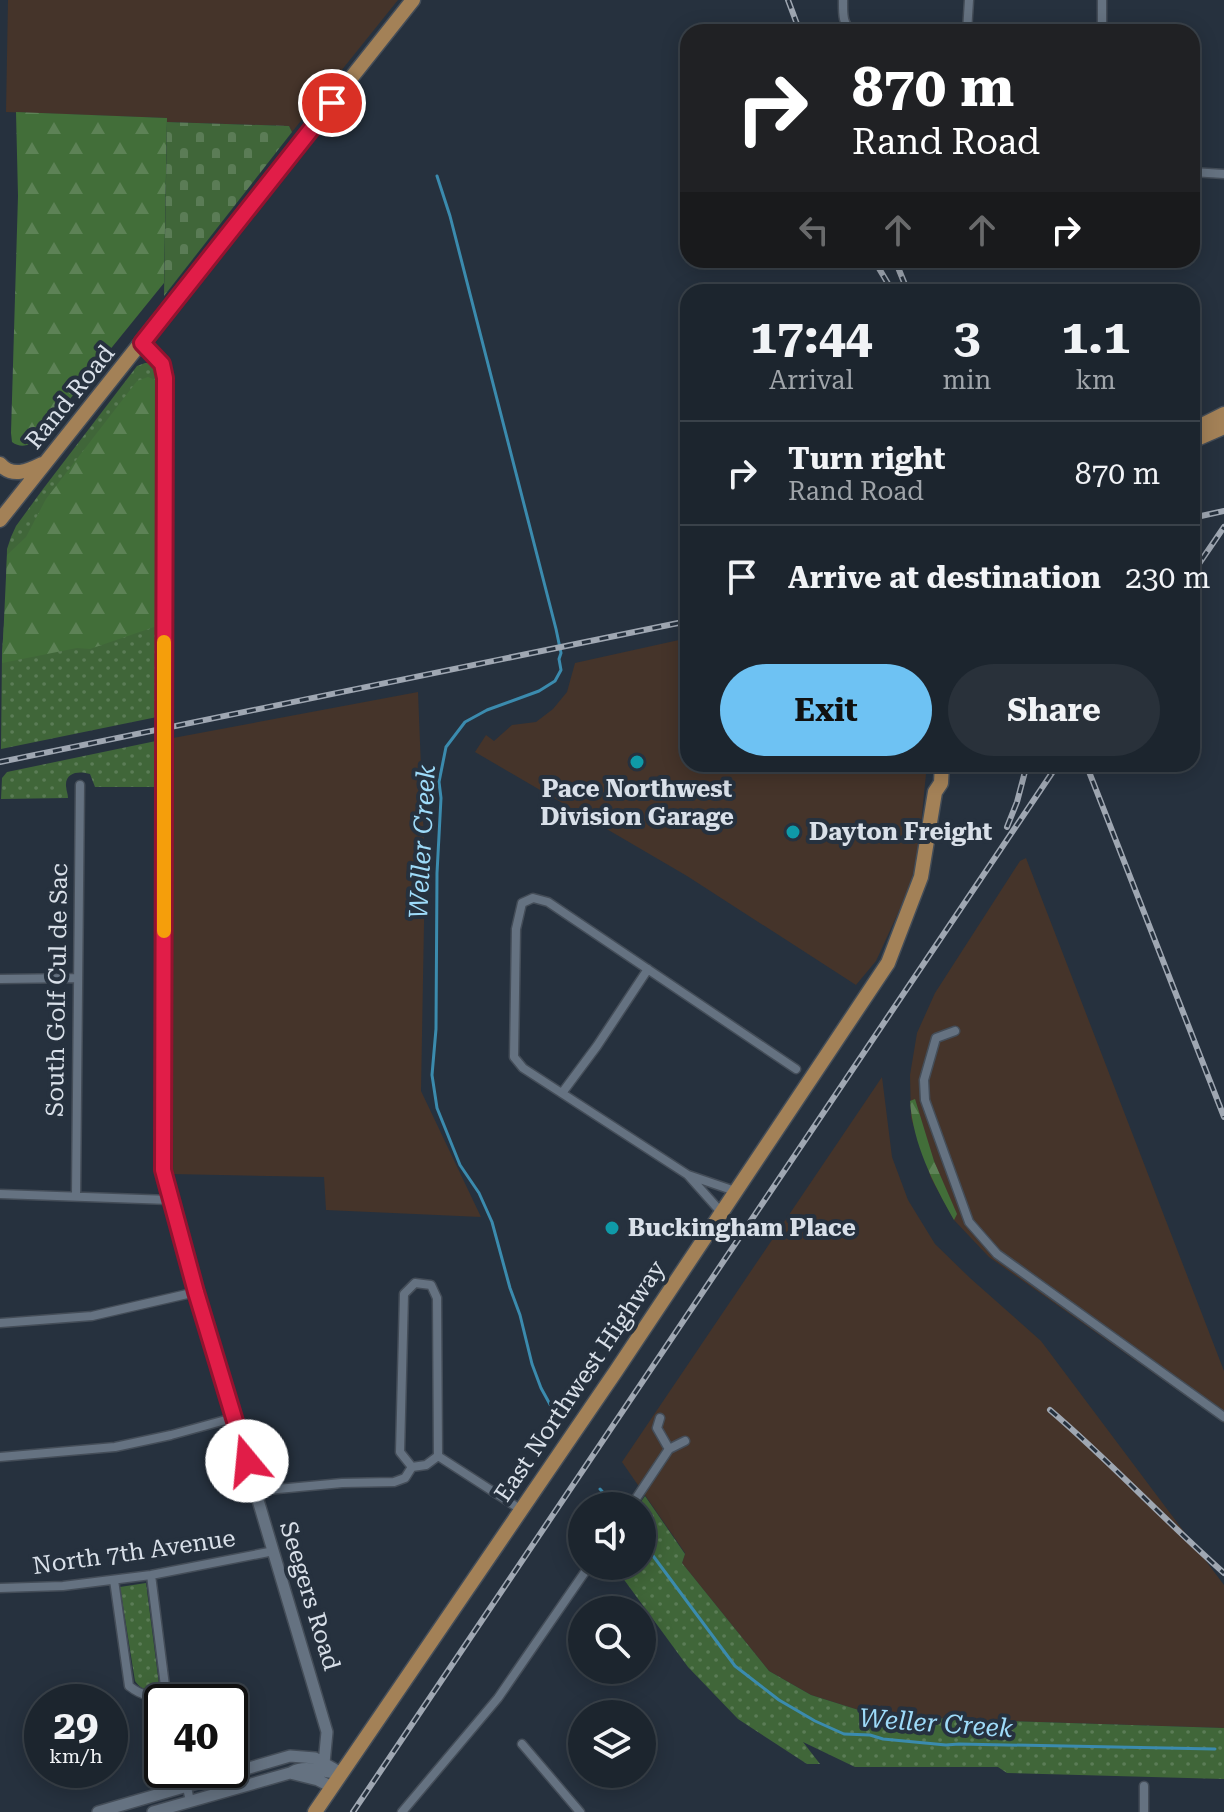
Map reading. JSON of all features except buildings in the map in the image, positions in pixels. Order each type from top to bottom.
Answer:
[{"type":"main road","name":"Rand Road","points":[[0,520],[413,0]]},
{"type":"main road","points":[[1200,426],[1224,414]]},
{"type":"main road","points":[[1200,438],[1224,427]]},
{"type":"main road","points":[[0,464],[5,470],[20,472],[46,462]]},
{"type":"main road","name":"East Northwest Highway","points":[[932,772],[935,792]]},
{"type":"main road","name":"East Northwest Highway","points":[[315,1812],[624,1359],[888,963],[921,877],[935,792],[941,783],[942,772]]},
{"type":"street","points":[[843,0],[846,24]]},
{"type":"street","points":[[968,24],[969,0]]},
{"type":"street","points":[[1102,0],[1102,24]]},
{"type":"street","points":[[1200,172],[1224,174]]},
{"type":"street","name":"Seegers Road","points":[[142,343],[162,364],[165,378],[163,1170],[196,1292],[327,1732],[324,1763]]},
{"type":"street","name":"South Golf Cul de Sac","points":[[76,1195],[80,785]]},
{"type":"street","points":[[735,1191],[688,1175],[523,1068],[514,1057],[516,929],[522,903],[533,898],[548,902],[796,1069]]},
{"type":"street","points":[[562,1093],[648,969]]},
{"type":"street","points":[[0,979],[77,978]]},
{"type":"street","points":[[955,1031],[936,1038],[924,1080],[925,1100],[969,1222],[997,1254],[1224,1417]]},
{"type":"street","points":[[688,1175],[721,1212]]},
{"type":"street","points":[[0,1194],[170,1200]]},
{"type":"street","points":[[412,1467],[400,1452],[404,1294],[415,1283],[431,1285],[437,1298],[438,1456]]},
{"type":"street","points":[[0,1323],[92,1316],[196,1292]]},
{"type":"street","points":[[0,1457],[115,1447],[233,1418]]},
{"type":"street","points":[[660,1418],[657,1428],[669,1449]]},
{"type":"street","points":[[640,1492],[669,1449],[685,1441]]},
{"type":"street","points":[[438,1456],[520,1509]]},
{"type":"street","points":[[256,1491],[394,1482],[405,1478],[412,1467],[426,1465],[438,1456]]},
{"type":"street","name":"North 7th Avenue","points":[[0,1588],[63,1586],[114,1580],[274,1551]]},
{"type":"street","points":[[151,1575],[164,1684]]},
{"type":"street","points":[[114,1580],[129,1686],[144,1695]]},
{"type":"street","points":[[402,1812],[498,1698],[579,1580]]},
{"type":"street","points":[[307,1757],[327,1732]]},
{"type":"street","points":[[522,1744],[580,1812]]},
{"type":"street","points":[[248,1768],[290,1756],[315,1758],[341,1773]]},
{"type":"street","points":[[153,1812],[300,1768],[341,1773]]},
{"type":"street","points":[[290,1773],[332,1787]]},
{"type":"street","points":[[1144,1786],[1144,1812]]},
{"type":"street","points":[[98,1812],[177,1788]]},
{"type":"street","points":[[188,1788],[190,1801]]},
{"type":"shaded area","points":[[8,0],[398,0],[292,132],[289,126],[6,112]]},
{"type":"shaded area","points":[[680,640],[680,772],[926,772],[916,874],[876,961],[856,985],[687,876],[475,752],[486,735],[494,741],[512,725],[536,722],[553,709],[567,692],[575,663]]},
{"type":"shaded area","points":[[418,692],[425,868],[421,1091],[481,1217],[326,1210],[324,1177],[171,1174],[167,1158],[173,738]]},
{"type":"shaded area","points":[[1026,858],[1224,1371],[1224,1423],[989,1257],[954,1220],[931,1178],[911,1118],[910,1075],[917,1033],[935,993],[1020,861]]},
{"type":"shaded area","points":[[882,1077],[892,1157],[908,1200],[935,1244],[1041,1341],[1224,1585],[1224,1728],[950,1719],[865,1712],[811,1695],[769,1671],[682,1563],[685,1553],[656,1511],[656,1492],[643,1492],[622,1462]]},
{"type":"green space","points":[[16,112],[167,118],[164,283],[36,441],[24,446],[12,442],[11,433],[18,196]]},
{"type":"green space","points":[[167,122],[289,126],[292,132],[164,296]]},
{"type":"green space","points":[[145,363],[154,366],[158,381],[157,717],[1,749],[2,651],[7,549],[11,537],[43,489],[137,366]]},
{"type":"green space","points":[[148,377],[158,381],[157,626],[90,649],[77,648],[2,663],[7,555],[26,537],[46,499],[137,381]]},
{"type":"green space","points":[[156,741],[155,787],[95,787],[90,774],[78,773],[66,781],[68,798],[1,799],[2,778],[7,772]]},
{"type":"green space","points":[[915,1099],[934,1161],[957,1214],[954,1220],[932,1177],[915,1133],[910,1101]]},
{"type":"green space","points":[[656,1512],[685,1554],[682,1563],[769,1671],[811,1695],[865,1712],[950,1719],[1224,1728],[1224,1779],[1007,1773],[998,1767],[855,1767],[803,1742],[820,1764],[807,1764],[738,1719],[688,1667],[656,1623],[656,1596],[636,1596],[624,1580],[656,1580]]},
{"type":"green space","points":[[146,1583],[159,1684],[144,1684],[144,1688],[135,1681],[120,1587]]},
{"type":"waterway","name":"Weller Creek","points":[[437,176],[450,216],[556,629],[561,670],[555,681],[539,691],[487,710],[465,722],[446,747],[439,782],[436,1029],[432,1075],[437,1108],[460,1165],[479,1193],[492,1222],[532,1364],[541,1388],[557,1412],[558,1424]]},
{"type":"waterway","name":"Weller Creek","points":[[600,1489],[603,1492]]},
{"type":"waterway","name":"Weller Creek","points":[[656,1560],[735,1666],[779,1700],[844,1734],[946,1745],[1215,1749]]},
{"type":"railway","points":[[788,0],[797,24]]},
{"type":"railway","points":[[879,268],[888,284]]},
{"type":"railway","points":[[898,268],[905,284]]},
{"type":"railway","points":[[1200,516],[1224,511]]},
{"type":"railway","points":[[1200,562],[1224,527]]},
{"type":"railway","points":[[0,762],[680,623]]},
{"type":"railway","points":[[1007,827],[1025,772]]},
{"type":"railway","points":[[353,1812],[1053,772]]},
{"type":"railway","points":[[1089,772],[1224,1117]]},
{"type":"railway","points":[[1050,1410],[1224,1573]]},
{"type":"slow traffic","points":[[164,642],[164,931]]},
{"type":"place","name":"Pace Northwest Division Garage","points":[[637,762]]},
{"type":"place","name":"Dayton Freight","points":[[793,832]]},
{"type":"place","name":"Buckingham Place","points":[[612,1228]]},
{"type":"route","points":[[247,1461],[163,1170],[165,378],[162,364],[142,343],[332,103]]}]
